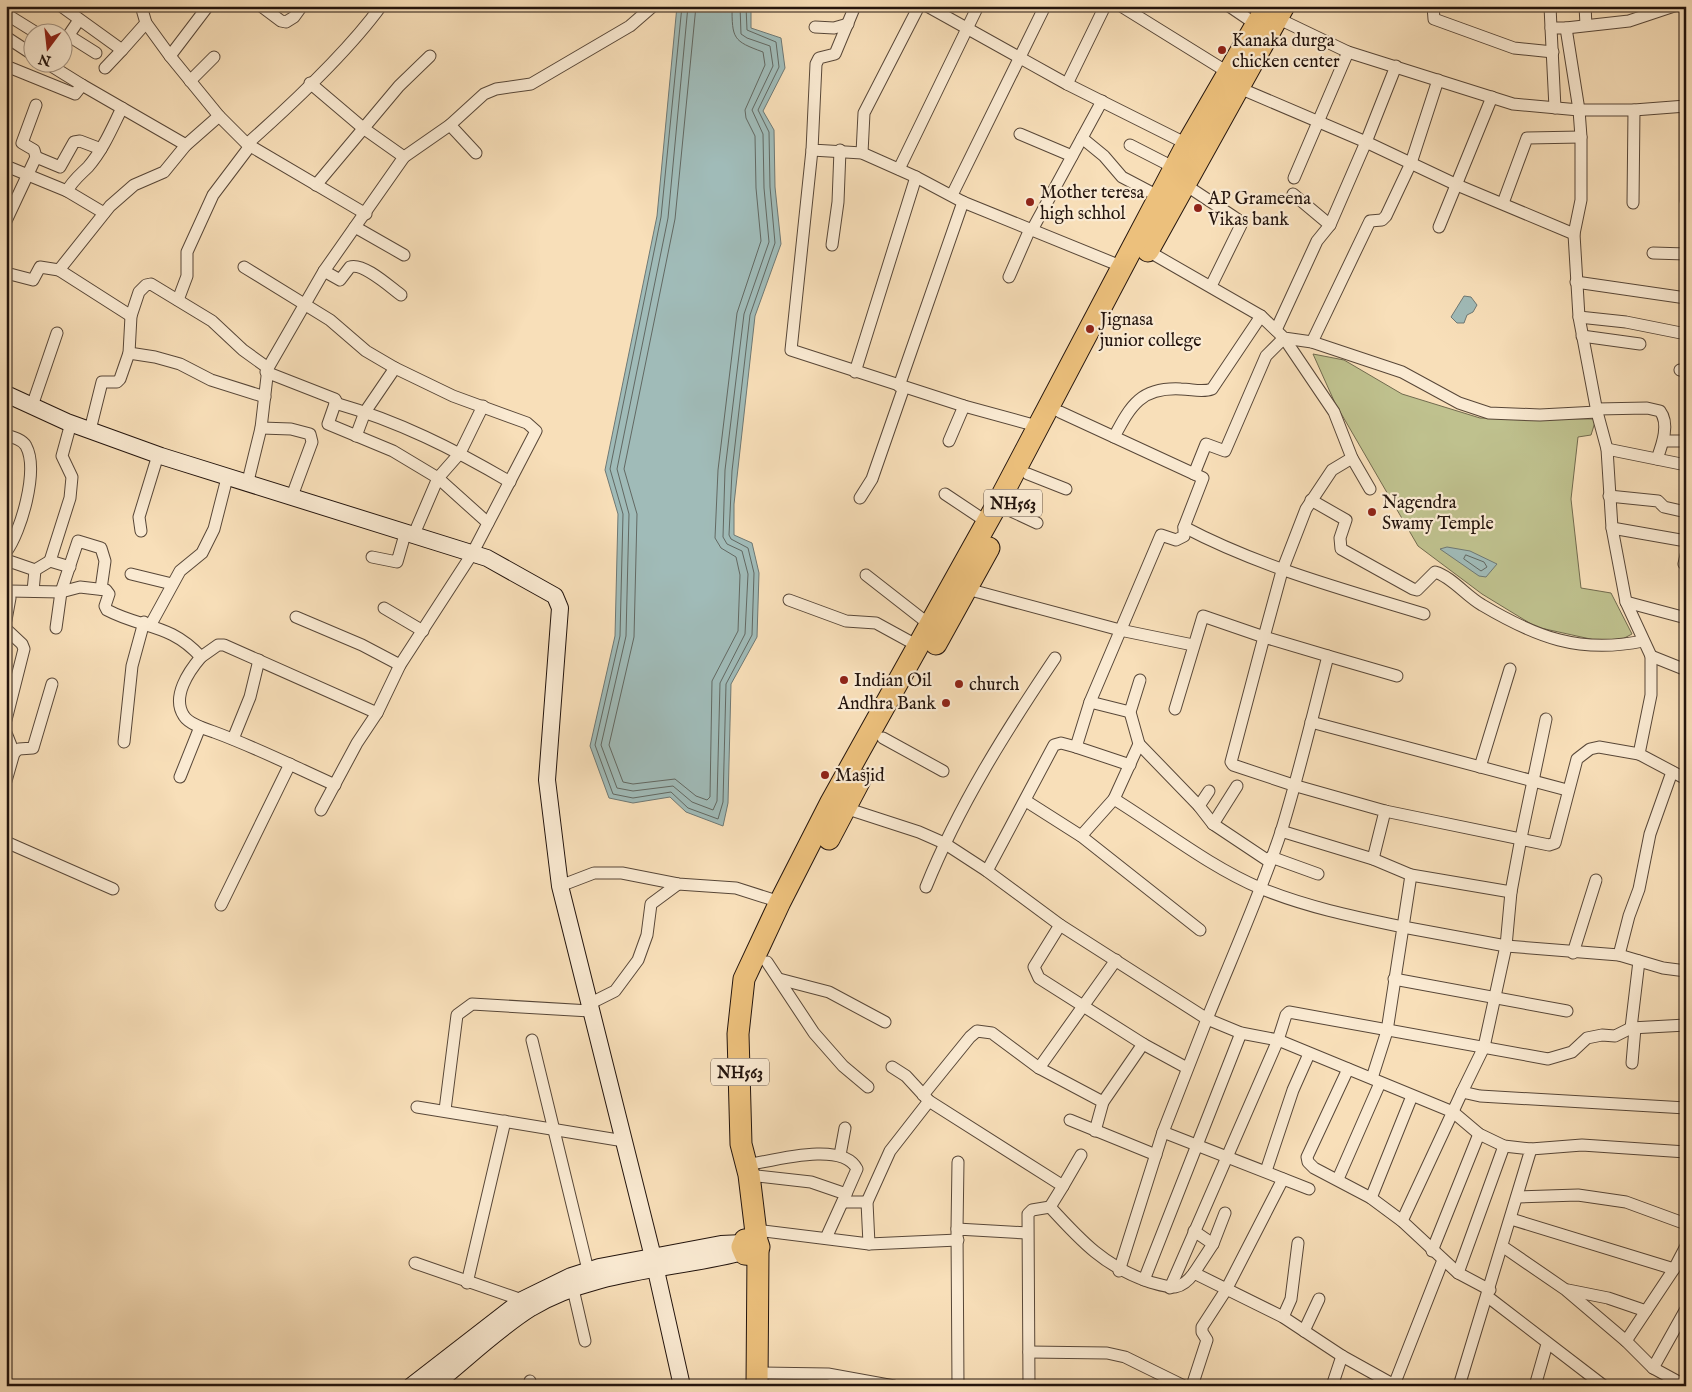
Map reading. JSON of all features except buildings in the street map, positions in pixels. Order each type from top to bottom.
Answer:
[{"type":"highway","name":"NH563","points":[[753,1381],[748,1170],[741,1144],[738,1034],[744,979],[780,902],[838,805],[883,738],[967,590],[1060,412],[1123,267],[1160,197],[1177,176],[1271,14]]},
{"type":"highway","name":"NH563","points":[[743,1000],[756,984],[773,970],[838,805],[918,646],[1038,426],[1148,251],[1177,176],[1187,144],[1233,80]]},
{"type":"highway","name":"NH563","points":[[741,1144],[736,1158],[737,1196],[750,1245]]},
{"type":"street","points":[[61,6],[122,50]]},
{"type":"street","points":[[140,6],[146,23],[170,56],[219,116],[248,145],[366,214]]},
{"type":"street","points":[[170,56],[208,6]]},
{"type":"street","points":[[261,6],[286,22],[294,17],[302,6]]},
{"type":"street","points":[[178,300],[187,276],[188,252],[213,195],[248,145],[349,44],[381,6]]},
{"type":"street","points":[[247,485],[261,428],[267,370],[302,305],[404,157],[450,125],[484,94],[496,89],[531,84],[630,26],[653,6]]},
{"type":"street","points":[[854,6],[836,54],[819,58],[816,64],[812,150],[791,350],[964,406],[1038,426]]},
{"type":"street","points":[[862,153],[864,113],[919,6]]},
{"type":"street","points":[[928,6],[967,30],[1067,84],[1187,144]]},
{"type":"street","points":[[899,169],[978,6]]},
{"type":"street","points":[[952,195],[1018,57],[1045,6]]},
{"type":"street","points":[[1067,84],[1105,6]]},
{"type":"street","points":[[1121,6],[1233,80],[1319,122],[1457,185],[1504,203],[1574,234]]},
{"type":"street","points":[[1229,6],[1271,14],[1348,52],[1513,104],[1579,110],[1634,110],[1686,106],[1686,201]]},
{"type":"street","points":[[1433,6],[1434,18],[1453,27],[1514,48],[1553,52]]},
{"type":"street","points":[[1550,6],[1555,108]]},
{"type":"street","points":[[1585,6],[1586,25]]},
{"type":"street","points":[[1551,28],[1629,21],[1674,6]]},
{"type":"street","points":[[6,14],[22,24]]},
{"type":"street","points":[[72,31],[79,20]]},
{"type":"street","points":[[106,68],[146,23]]},
{"type":"street","points":[[815,27],[834,28],[848,24]]},
{"type":"street","points":[[1566,28],[1579,110],[1581,137],[1580,200],[1574,234],[1579,317],[1597,410],[1607,449],[1612,528],[1626,602],[1642,641],[1651,656],[1651,695],[1639,754]]},
{"type":"street","points":[[6,37],[22,47]]},
{"type":"street","points":[[72,43],[96,54]]},
{"type":"street","points":[[1294,178],[1348,52]]},
{"type":"street","points":[[316,185],[399,86],[430,56]]},
{"type":"street","points":[[190,81],[214,57]]},
{"type":"street","points":[[6,66],[75,94],[82,85]]},
{"type":"street","points":[[1194,474],[1206,444],[1225,451],[1266,356],[1280,334],[1317,241],[1330,225],[1396,66]]},
{"type":"street","points":[[61,72],[186,145]]},
{"type":"street","points":[[1312,342],[1370,221],[1384,220],[1411,163],[1438,80]]},
{"type":"street","points":[[310,83],[363,128],[404,157]]},
{"type":"street","points":[[1439,227],[1492,97]]},
{"type":"street","points":[[1009,277],[1031,230],[1102,101]]},
{"type":"street","points":[[6,221],[36,157],[34,150],[22,143],[36,105]]},
{"type":"street","points":[[67,190],[74,179],[88,167],[101,149],[122,108]]},
{"type":"street","points":[[1633,203],[1634,110]]},
{"type":"street","points":[[59,270],[104,213],[134,185],[164,172],[186,145],[219,116]]},
{"type":"street","points":[[450,125],[476,153]]},
{"type":"street","points":[[1020,134],[1072,156]]},
{"type":"street","points":[[1504,203],[1526,138],[1581,137]]},
{"type":"street","points":[[1082,138],[1104,156],[1122,177],[1160,197]]},
{"type":"street","points":[[36,157],[60,167],[74,142],[80,141],[101,149]]},
{"type":"street","points":[[1130,145],[1237,219],[1241,226],[1211,286]]},
{"type":"street","points":[[812,150],[840,150],[862,153],[916,177],[963,202],[1123,267]]},
{"type":"street","points":[[832,245],[838,202],[840,150]]},
{"type":"street","points":[[6,166],[67,190],[104,213]]},
{"type":"street","points":[[855,372],[916,177]]},
{"type":"street","points":[[1293,194],[1330,225]]},
{"type":"street","points":[[860,498],[872,479],[904,387],[963,202]]},
{"type":"street","points":[[355,227],[404,255]]},
{"type":"street","points":[[1148,251],[1261,316],[1280,334],[1334,412],[1352,458],[1370,489]]},
{"type":"street","points":[[1653,253],[1686,254]]},
{"type":"street","points":[[324,271],[340,280],[350,267],[358,266],[376,276],[401,295]]},
{"type":"street","points":[[6,274],[33,280],[40,267],[59,270],[131,316]]},
{"type":"street","points":[[244,267],[302,305],[330,320],[366,351],[395,368],[453,396],[527,423],[536,431],[472,554],[400,665],[377,713],[357,743],[321,810]]},
{"type":"street","points":[[1576,282],[1686,298]]},
{"type":"street","points":[[90,430],[102,382],[120,380],[129,353],[131,316],[139,292],[146,285],[151,284],[212,321],[267,370],[334,399],[335,403],[398,424],[460,453],[510,482]]},
{"type":"street","points":[[1114,437],[1130,407],[1141,396],[1166,389],[1200,391],[1212,389],[1261,316]]},
{"type":"street","points":[[1579,317],[1626,322],[1686,334]]},
{"type":"street","points":[[32,406],[57,334]]},
{"type":"street","points":[[1280,334],[1312,342],[1402,372],[1459,403],[1489,413],[1540,416],[1597,410],[1647,408],[1660,411],[1664,416],[1664,441],[1657,460]]},
{"type":"street","points":[[1582,336],[1640,344]]},
{"type":"street","points":[[129,353],[156,357],[180,364],[211,380],[265,396]]},
{"type":"street","points":[[356,436],[365,412],[395,368]]},
{"type":"street","points":[[6,394],[71,423],[158,455],[247,485],[292,496],[487,558],[555,596],[560,608],[548,780],[560,886],[654,1263],[682,1386]]},
{"type":"street","points":[[335,403],[328,424],[393,451],[438,478],[488,523]]},
{"type":"street","points":[[372,557],[397,562],[438,478],[460,453],[483,406]]},
{"type":"street","points":[[949,441],[964,406]]},
{"type":"street","points":[[1060,412],[1204,478],[1184,527],[1184,536],[1176,540],[1161,535],[1090,702],[1076,747]]},
{"type":"street","points":[[6,560],[35,570],[50,561],[70,498],[72,477],[62,456],[71,423]]},
{"type":"street","points":[[261,428],[292,430],[310,434],[312,442],[292,496]]},
{"type":"street","points":[[6,435],[19,440],[27,448],[29,477],[28,498],[12,543],[6,552]]},
{"type":"street","points":[[1664,441],[1686,441]]},
{"type":"street","points":[[1607,449],[1686,465]]},
{"type":"street","points":[[142,531],[139,517],[158,455]]},
{"type":"street","points":[[1352,458],[1332,470],[1311,500],[1282,571],[1231,762],[1237,768],[1385,811],[1549,844],[1555,843],[1567,790],[1577,760],[1590,749],[1599,747],[1639,754],[1686,779]]},
{"type":"street","points":[[1028,474],[1066,489]]},
{"type":"street","points":[[124,742],[132,666],[147,623],[180,571],[202,553],[210,537],[227,478]]},
{"type":"street","points":[[945,494],[987,522]]},
{"type":"street","points":[[1609,496],[1658,501],[1664,508],[1686,512]]},
{"type":"street","points":[[1311,500],[1346,520],[1340,538],[1341,549],[1413,589],[1417,590],[1435,572],[1481,605],[1547,638],[1576,645],[1615,647],[1642,641]]},
{"type":"street","points":[[1009,510],[1038,523]]},
{"type":"street","points":[[1184,527],[1225,549],[1282,571],[1424,614]]},
{"type":"street","points":[[1612,528],[1686,541]]},
{"type":"street","points":[[56,628],[61,592],[78,541],[101,548],[105,561],[100,589]]},
{"type":"street","points":[[50,561],[70,567]]},
{"type":"street","points":[[33,591],[35,570]]},
{"type":"street","points":[[131,574],[172,584]]},
{"type":"street","points":[[866,575],[930,625]]},
{"type":"street","points":[[6,620],[10,598],[8,591],[61,592],[80,587],[106,590],[109,594],[105,606],[107,610],[176,634],[201,657]]},
{"type":"street","points":[[967,590],[1120,630],[1193,645]]},
{"type":"street","points":[[789,600],[846,621],[872,622],[918,646]]},
{"type":"street","points":[[1626,602],[1686,618]]},
{"type":"street","points":[[384,608],[423,631]]},
{"type":"street","points":[[1175,709],[1203,616],[1264,637],[1397,676]]},
{"type":"street","points":[[296,618],[362,645],[400,665]]},
{"type":"street","points":[[6,629],[22,644],[24,649],[6,720]]},
{"type":"street","points":[[335,785],[233,739],[200,727],[184,718],[181,709],[181,690],[190,670],[201,657],[218,645],[224,646],[377,713]]},
{"type":"street","points":[[1120,1271],[1163,1132],[1281,831],[1328,656]]},
{"type":"street","points":[[1651,656],[1686,670]]},
{"type":"street","points":[[926,887],[944,843],[1003,735],[1056,658]]},
{"type":"street","points":[[233,739],[250,697],[259,660]]},
{"type":"street","points":[[1480,767],[1510,669]]},
{"type":"street","points":[[1140,680],[1130,712],[1139,744],[1200,806],[1213,824],[1270,859],[1318,874]]},
{"type":"street","points":[[6,781],[14,753],[19,749],[33,748],[52,684]]},
{"type":"street","points":[[1090,702],[1130,712]]},
{"type":"street","points":[[1402,1222],[1484,1047],[1506,946],[1511,892],[1546,719]]},
{"type":"street","points":[[1311,722],[1567,790]]},
{"type":"street","points":[[180,777],[200,727]]},
{"type":"street","points":[[6,733],[14,753]]},
{"type":"street","points":[[883,738],[943,772]]},
{"type":"street","points":[[987,871],[1026,801],[1054,745],[1061,743],[1130,765]]},
{"type":"street","points":[[1081,836],[1114,799],[1139,744]]},
{"type":"street","points":[[221,905],[290,764]]},
{"type":"street","points":[[1619,955],[1629,916],[1639,888],[1650,834],[1672,772]]},
{"type":"street","points":[[1213,824],[1237,786]]},
{"type":"street","points":[[1200,806],[1209,791]]},
{"type":"street","points":[[1114,799],[1232,874],[1260,888],[1333,912],[1506,946],[1573,953],[1619,955],[1663,968],[1686,971]]},
{"type":"street","points":[[1026,801],[1081,836],[1200,930]]},
{"type":"street","points":[[838,805],[919,832],[944,843],[987,871],[1060,925],[1206,1019],[1241,1033],[1278,1040],[1453,1112],[1478,1134],[1504,1146],[1531,1149],[1582,1145],[1686,1152]]},
{"type":"street","points":[[1373,859],[1385,811]]},
{"type":"street","points":[[1281,831],[1373,859],[1412,875],[1511,892]]},
{"type":"street","points":[[6,842],[113,889]]},
{"type":"street","points":[[560,886],[594,873],[622,873],[678,884],[736,888],[780,902]]},
{"type":"street","points":[[1338,1179],[1376,1080],[1387,1031],[1412,875]]},
{"type":"street","points":[[1573,953],[1596,880]]},
{"type":"street","points":[[445,1110],[457,1015],[463,1009],[472,1004],[589,1008],[615,991],[638,960],[647,935],[652,904],[678,884]]},
{"type":"street","points":[[1060,925],[1034,971],[1039,978],[1143,1044],[1187,1068]]},
{"type":"street","points":[[1039,1068],[1116,960]]},
{"type":"street","points":[[1632,1063],[1639,961]]},
{"type":"street","points":[[773,970],[829,992],[885,1022]]},
{"type":"street","points":[[773,970],[814,1033],[843,1066],[868,1088]]},
{"type":"street","points":[[1394,979],[1495,996],[1567,1011]]},
{"type":"street","points":[[1170,1288],[1278,1040],[1286,1014],[1289,1012],[1297,1011],[1387,1031],[1548,1059],[1572,1052],[1587,1038],[1602,1035],[1615,1036],[1633,1028],[1686,1025]]},
{"type":"street","points":[[869,1244],[867,1202],[890,1151],[926,1098],[977,1032],[992,1033],[1039,1068],[1103,1102]]},
{"type":"street","points":[[1144,1280],[1241,1033]]},
{"type":"street","points":[[532,1040],[588,1270]]},
{"type":"street","points":[[1095,1131],[1103,1102],[1143,1044]]},
{"type":"street","points":[[1266,1171],[1293,1090],[1309,1054]]},
{"type":"street","points":[[892,1067],[906,1076],[926,1098],[1063,1186]]},
{"type":"street","points":[[1348,1069],[1307,1157],[1308,1162],[1314,1168],[1371,1198],[1402,1222],[1458,1273],[1489,1293],[1547,1344],[1604,1386]]},
{"type":"street","points":[[1462,1092],[1480,1096],[1686,1108]]},
{"type":"street","points":[[1371,1198],[1412,1096]]},
{"type":"street","points":[[417,1107],[445,1110],[624,1141]]},
{"type":"street","points":[[1070,1120],[1156,1155]]},
{"type":"street","points":[[467,1283],[505,1121]]},
{"type":"street","points":[[840,1155],[845,1128]]},
{"type":"street","points":[[1163,1132],[1309,1189]]},
{"type":"street","points":[[1432,1251],[1478,1134]]},
{"type":"street","points":[[1458,1273],[1504,1146]]},
{"type":"street","points":[[1459,1386],[1489,1293],[1531,1149]]},
{"type":"street","points":[[748,1170],[805,1155],[840,1155],[854,1164],[857,1169],[826,1238]]},
{"type":"street","points":[[1029,1386],[1027,1233],[1029,1212],[1050,1207],[1081,1155]]},
{"type":"street","points":[[958,1162],[958,1386]]},
{"type":"street","points":[[748,1170],[812,1182],[844,1198],[867,1202]]},
{"type":"street","points":[[1192,1386],[1207,1340],[1202,1332],[1202,1327],[1226,1290],[1283,1178]]},
{"type":"street","points":[[1517,1197],[1578,1195],[1626,1202],[1686,1224]]},
{"type":"street","points":[[1050,1207],[1082,1242],[1120,1271],[1170,1288],[1182,1285],[1194,1273],[1213,1244],[1225,1212]]},
{"type":"street","points":[[1511,1219],[1674,1269]]},
{"type":"street","points":[[1194,1231],[1213,1244]]},
{"type":"street","points":[[411,1386],[522,1300],[588,1270],[654,1263],[691,1264],[750,1245],[826,1238],[869,1244],[957,1235],[1027,1233]]},
{"type":"street","points":[[1283,1317],[1291,1299],[1298,1242]]},
{"type":"street","points":[[1502,1246],[1566,1290],[1626,1341],[1653,1368],[1686,1386]]},
{"type":"street","points":[[1626,1341],[1674,1269],[1686,1246]]},
{"type":"street","points":[[1194,1273],[1283,1317],[1342,1356],[1395,1385],[1443,1260]]},
{"type":"street","points":[[415,1263],[467,1283],[522,1300]]},
{"type":"street","points":[[438,1384],[510,1323],[532,1308],[591,1282],[654,1263]]},
{"type":"street","points":[[573,1289],[585,1341]]},
{"type":"street","points":[[1566,1290],[1608,1298],[1646,1312]]},
{"type":"street","points":[[1304,1330],[1319,1299]]},
{"type":"street","points":[[1653,1368],[1686,1310]]},
{"type":"street","points":[[1536,1386],[1547,1344]]},
{"type":"street","points":[[1029,1352],[1107,1353],[1124,1358],[1184,1386]]},
{"type":"street","points":[[1332,1386],[1342,1356]]},
{"type":"street","points":[[753,1381],[828,1374],[894,1386]]},
{"type":"green space","points":[[1313,354],[1344,360],[1402,394],[1480,418],[1596,419],[1591,435],[1578,437],[1571,499],[1581,588],[1611,593],[1632,634],[1613,644],[1536,627],[1482,594],[1418,546],[1335,403]]},
{"type":"water","points":[[677,6],[751,6],[751,28],[781,38],[785,68],[763,111],[774,130],[775,187],[781,244],[755,316],[734,504],[734,535],[752,543],[759,573],[757,637],[731,684],[728,803],[723,826],[686,812],[670,797],[633,803],[609,798],[590,746],[615,636],[618,514],[605,470],[657,216]]},
{"type":"water","points":[[1464,296],[1471,297],[1477,305],[1473,312],[1467,315],[1464,323],[1457,323],[1451,317]]},
{"type":"water","points":[[1447,547],[1470,551],[1497,564],[1486,577],[1479,576],[1440,549]]},
{"type":"place","name":"Kanaka durga chicken center","points":[[1222,50]]},
{"type":"place","name":"Mother teresa high schhol","points":[[1030,202]]},
{"type":"place","name":"AP Grameena Vikas bank","points":[[1198,208]]},
{"type":"place","name":"Jignasa junior college","points":[[1090,329]]},
{"type":"place","name":"Nagendra Swamy Temple","points":[[1372,512]]},
{"type":"place","name":"Indian Oil","points":[[844,680]]},
{"type":"place","name":"church","points":[[959,684]]},
{"type":"place","name":"Andhra Bank","points":[[946,703]]},
{"type":"place","name":"Masjid","points":[[825,775]]}]
